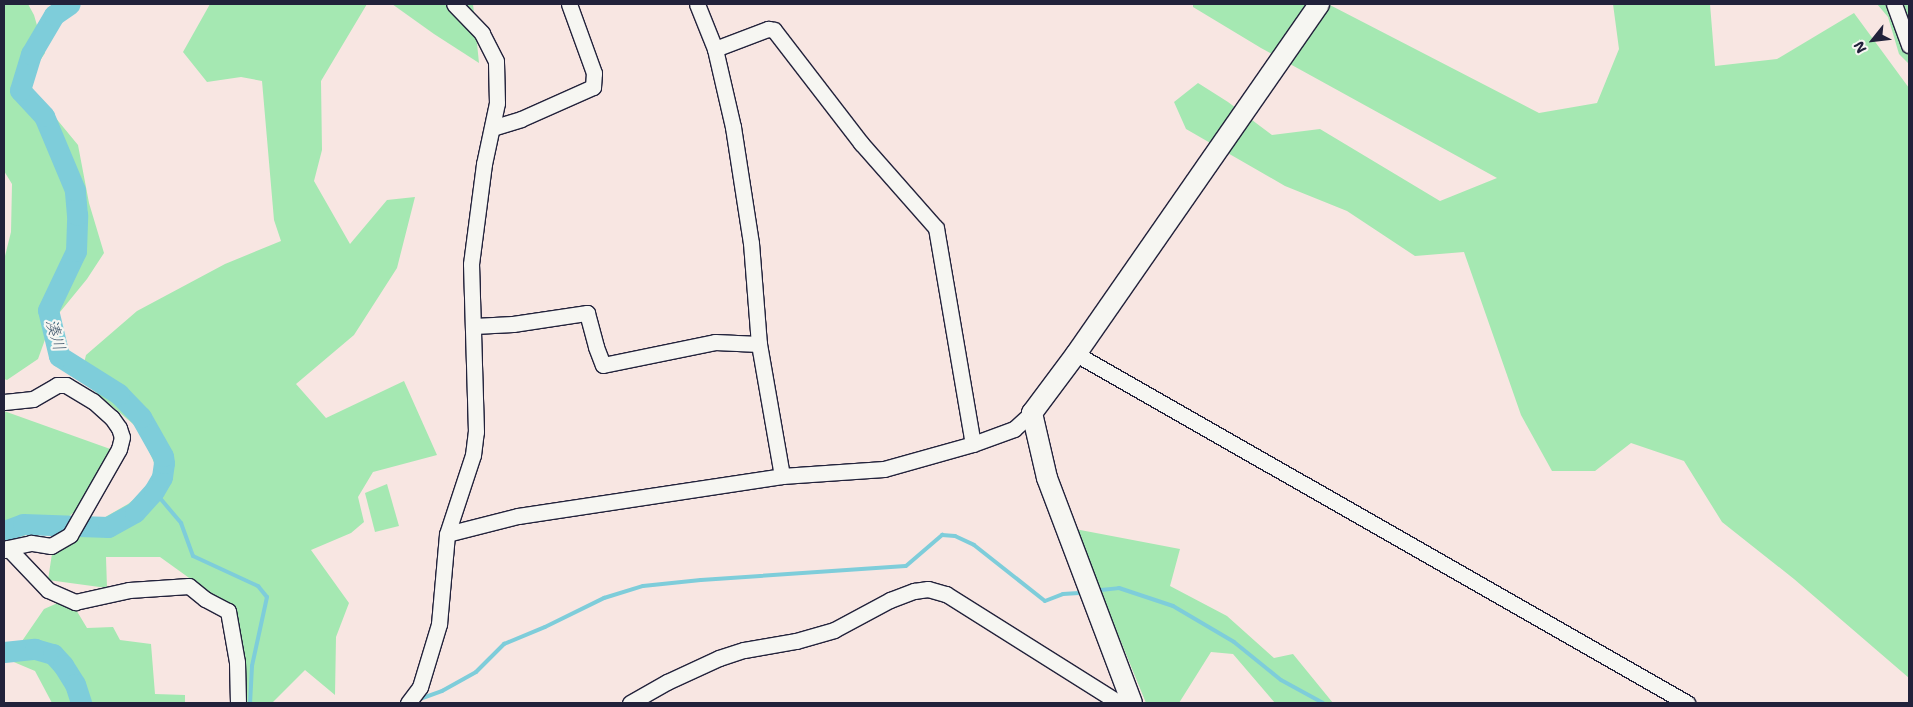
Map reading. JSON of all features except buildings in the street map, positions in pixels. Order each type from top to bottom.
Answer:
[{"type":"street","points":[[411,698],[420,687],[439,624],[447,534],[473,455],[476,432],[472,264],[484,164],[497,103],[496,61],[482,33],[454,4]]},
{"type":"street","points":[[492,128],[521,119],[593,86],[594,73],[569,4]]},
{"type":"street","points":[[697,4],[715,49],[735,136],[750,243],[759,344],[782,476]]},
{"type":"street","points":[[447,534],[518,516],[782,476],[884,470],[973,444],[1014,429],[1032,413],[1076,354],[1319,4]]},
{"type":"street","points":[[1894,4],[1909,46]]},
{"type":"street","points":[[715,49],[768,29],[774,30],[862,143],[936,228],[973,444]]},
{"type":"street","points":[[474,326],[588,314],[596,347],[603,365],[715,342],[759,344]]},
{"type":"street","points":[[1076,354],[1687,703]]},
{"type":"street","points":[[4,402],[33,399],[57,384],[66,385],[93,401],[120,428],[122,437],[119,449],[70,535],[51,546],[31,543],[6,549]]},
{"type":"street","points":[[1032,413],[1047,478],[1132,703]]},
{"type":"street","points":[[6,549],[48,590],[75,602],[129,590],[189,586],[206,599],[228,611],[238,662],[238,703]]},
{"type":"street","points":[[630,703],[667,682],[720,658],[744,650],[796,641],[834,630],[890,600],[914,591],[928,589],[946,594],[1119,703]]},
{"type":"green space","points":[[4,4],[28,4],[34,15],[45,53],[26,82],[78,145],[89,203],[104,253],[87,279],[51,323],[38,359],[7,380],[4,379],[4,260],[11,232],[12,184],[4,171]]},
{"type":"green space","points":[[210,4],[367,4],[321,81],[322,150],[314,181],[350,244],[387,200],[415,197],[397,268],[354,335],[296,384],[326,418],[404,381],[437,455],[373,472],[358,497],[364,522],[351,533],[311,550],[349,603],[336,637],[335,695],[305,670],[272,703],[243,703],[234,623],[192,580],[160,557],[106,557],[107,588],[48,580],[53,547],[128,504],[161,478],[139,429],[80,379],[86,355],[137,311],[225,264],[281,241],[274,220],[262,81],[241,77],[207,82],[183,52]]},
{"type":"green space","points":[[392,4],[473,4],[479,63],[434,34]]},
{"type":"green space","points":[[1193,4],[1328,4],[1539,113],[1597,103],[1619,49],[1613,4],[1710,4],[1715,66],[1777,59],[1854,13],[1909,88],[1909,678],[1794,579],[1722,522],[1684,461],[1631,443],[1595,471],[1552,471],[1521,415],[1464,252],[1415,256],[1347,211],[1285,186],[1186,129],[1174,102],[1198,83],[1228,102],[1272,135],[1320,129],[1440,201],[1497,178],[1261,48],[1193,7]]},
{"type":"green space","points":[[1877,4],[1909,4],[1909,64],[1899,54],[1888,17]]},
{"type":"green space","points":[[4,411],[113,450],[85,503],[56,527],[4,541]]},
{"type":"green space","points":[[387,484],[399,526],[375,532],[365,493]]},
{"type":"green space","points":[[1075,529],[1180,549],[1170,586],[1227,616],[1274,658],[1293,654],[1333,703],[1275,703],[1233,654],[1211,652],[1179,703],[1146,703]]},
{"type":"green space","points":[[69,598],[87,628],[113,627],[120,640],[151,644],[155,694],[185,695],[185,703],[52,703],[35,671],[9,660],[44,609]]},
{"type":"waterway","name":"湊川","points":[[4,531],[23,524],[108,527],[135,512],[154,491],[162,477],[164,463],[163,456],[141,417],[119,394],[59,356],[48,310],[76,251],[77,215],[75,190],[44,116],[20,90],[31,54],[54,15],[70,4]]},
{"type":"waterway","points":[[154,491],[181,523],[193,556],[258,586],[267,597],[252,666],[250,703]]},
{"type":"waterway","points":[[417,700],[442,691],[476,672],[504,644],[545,627],[604,598],[643,586],[701,580],[906,566],[942,535],[955,536],[974,545],[1045,601],[1063,594],[1079,593]]},
{"type":"waterway","points":[[1101,590],[1119,588],[1173,606],[1234,642],[1281,680],[1323,703]]},
{"type":"waterway","name":"湊川","points":[[4,652],[35,649],[53,654],[63,665],[75,684],[81,703]]}]
